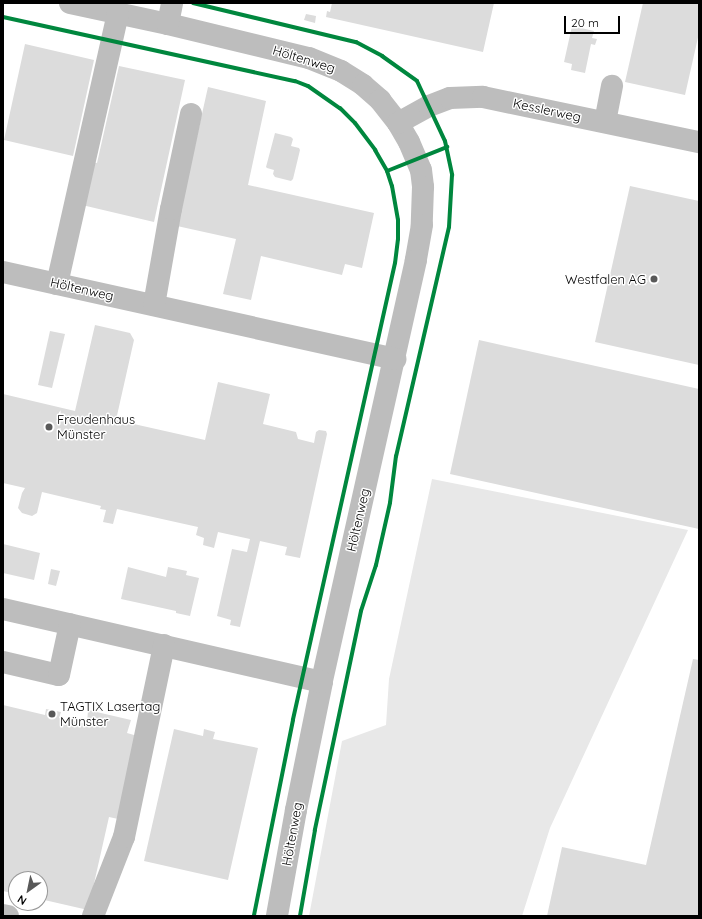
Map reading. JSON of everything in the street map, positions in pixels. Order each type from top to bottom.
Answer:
[{"type":"street","name":"Höltenweg","points":[[70,3],[168,24],[310,58],[327,64],[364,85],[380,100],[398,123],[417,159],[423,187],[422,225],[395,359],[322,682],[296,810],[277,916]]},
{"type":"street","points":[[168,24],[172,3]]},
{"type":"street","points":[[57,284],[113,42],[118,14]]},
{"type":"street","points":[[605,122],[612,86]]},
{"type":"street","name":"Kesslerweg","points":[[398,123],[429,106],[450,98],[462,96],[483,97],[699,142]]},
{"type":"street","points":[[154,305],[171,209],[191,114]]},
{"type":"street","name":"Höltenweg","points":[[3,272],[395,359]]},
{"type":"street","points":[[3,609],[322,682]]},
{"type":"street","points":[[3,662],[59,675],[70,624]]},
{"type":"street","points":[[93,916],[124,837],[164,645]]},
{"type":"street","points":[[3,915],[8,916]]},
{"type":"shaded area","points":[[432,479],[688,530],[550,828],[522,916],[309,916],[342,741],[386,725],[389,679]]},
{"type":"building","points":[[332,3],[494,3],[483,52],[326,17],[327,11],[330,12]]},
{"type":"building","points":[[643,3],[699,3],[699,33],[685,95],[625,82]]},
{"type":"building","points":[[306,14],[316,16],[315,23],[304,20]]},
{"type":"building","points":[[572,26],[594,31],[592,38],[597,39],[595,45],[591,44],[585,73],[571,70],[572,64],[564,62]]},
{"type":"building","points":[[25,44],[94,60],[73,156],[4,140]]},
{"type":"building","points":[[119,66],[185,80],[154,222],[82,205],[92,162],[97,163]]},
{"type":"building","points":[[208,87],[266,101],[248,185],[374,213],[362,268],[345,264],[342,275],[261,256],[251,300],[223,294],[236,239],[177,226]]},
{"type":"building","points":[[275,133],[291,137],[293,139],[291,146],[299,148],[300,150],[293,179],[291,181],[275,177],[273,174],[274,170],[266,167]]},
{"type":"building","name":"Westfalen AG","points":[[630,186],[699,201],[699,365],[595,342]]},
{"type":"building","points":[[95,325],[130,333],[134,340],[116,420],[205,440],[218,382],[270,394],[263,424],[296,432],[298,439],[314,443],[316,432],[319,430],[326,431],[327,434],[300,558],[285,555],[287,547],[260,541],[240,627],[230,625],[231,620],[217,616],[232,549],[247,552],[250,539],[218,532],[214,548],[203,545],[204,538],[196,535],[198,527],[117,509],[113,524],[103,522],[106,510],[100,509],[101,506],[42,492],[37,513],[32,516],[22,513],[18,508],[25,488],[3,483],[3,394],[75,411]]},
{"type":"building","points":[[50,331],[65,334],[52,388],[38,385]]},
{"type":"building","points":[[479,340],[699,389],[699,529],[450,474]]},
{"type":"building","points":[[3,544],[40,553],[34,580],[3,573]]},
{"type":"building","points":[[128,567],[166,577],[168,567],[187,571],[186,575],[199,578],[190,616],[176,613],[176,611],[121,599]]},
{"type":"building","points":[[51,569],[60,571],[56,586],[48,584]]},
{"type":"building","points":[[693,659],[699,660],[699,916],[547,916],[562,847],[646,865]]},
{"type":"building","points":[[3,705],[45,715],[46,709],[61,712],[59,718],[87,724],[88,710],[131,720],[127,733],[141,737],[123,820],[109,817],[88,910],[48,901],[48,871],[8,871],[8,892],[3,891]]},
{"type":"building","points":[[174,729],[203,736],[204,729],[215,732],[213,739],[258,748],[228,880],[144,861]]},
{"type":"cycle path","points":[[193,3],[356,42],[382,56],[417,81],[445,141],[452,175],[449,227],[396,456],[390,503],[376,565],[361,611],[315,830],[300,916]]},
{"type":"cycle path","points":[[3,17],[295,81],[308,86],[340,108],[355,123],[375,150],[387,171],[392,186],[398,220],[398,239],[395,263],[293,720],[254,916]]},
{"type":"cycle path","points":[[387,171],[447,147]]},
{"type":"place","name":"Westfalen AG","points":[[654,279]]},
{"type":"place","name":"Freudenhaus Münster","points":[[49,427]]},
{"type":"place","name":"TAGTIX Lasertag Münster","points":[[52,714]]}]
